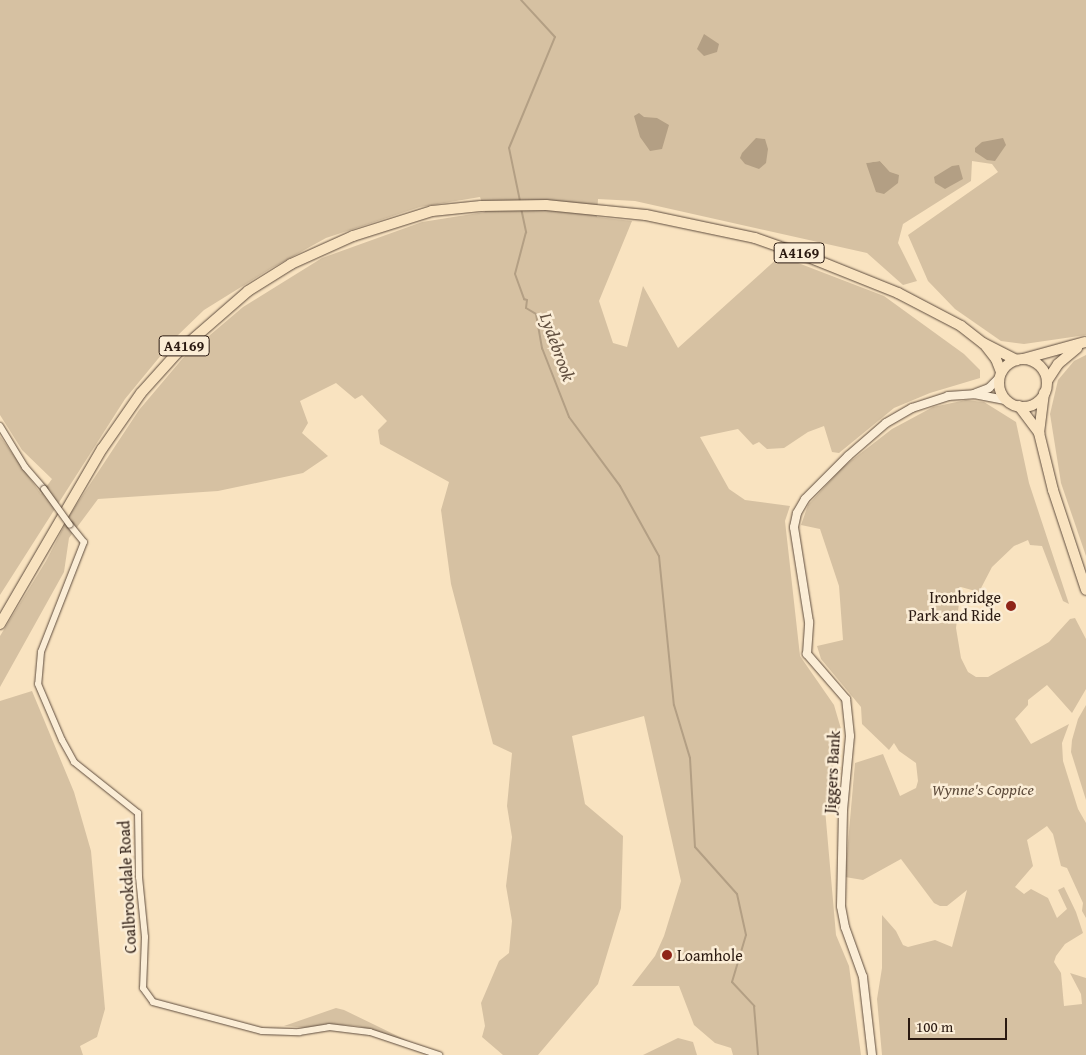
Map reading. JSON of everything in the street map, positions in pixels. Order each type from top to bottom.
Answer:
[{"type":"main road","name":"A4169","points":[[0,624],[102,448],[141,393],[176,353],[248,291],[322,248],[393,222],[432,211],[481,206],[546,205],[646,215],[755,238],[806,256],[898,294],[961,326],[982,342],[1020,359]]},
{"type":"main road","name":"A4169","points":[[982,342],[996,359],[1000,376]]},
{"type":"main road","points":[[1039,433],[1019,406],[1006,400],[999,386],[1000,376],[1005,367],[1020,359],[1085,342]]},
{"type":"main road","points":[[1085,342],[1058,364],[1047,381],[1039,433],[1053,490],[1086,590]]},
{"type":"main road","points":[[1020,359],[1037,363],[1042,368],[1047,381]]},
{"type":"main road","points":[[1019,406],[1034,404],[1044,393]]},
{"type":"street","name":"Jiggers Bank","points":[[974,394],[989,388],[1000,376]]},
{"type":"street","name":"Jiggers Bank","points":[[872,1055],[863,978],[845,927],[841,906],[843,810],[850,736],[846,700],[807,654],[809,622],[794,527],[797,513],[805,499],[848,456],[886,423],[912,408],[948,396],[974,394],[1006,400]]},
{"type":"street","name":"Coalbrookdale Road","points":[[0,426],[25,467],[84,542],[41,652],[38,684],[62,740],[74,762],[138,813],[139,877],[146,937],[143,988],[153,1002],[262,1031],[299,1032],[329,1027],[370,1032],[439,1055]]},
{"type":"green space","points":[[0,0],[1086,0],[1086,335],[1024,344],[1001,341],[955,309],[928,281],[908,235],[998,172],[992,164],[972,161],[971,181],[903,224],[898,243],[917,281],[903,285],[867,253],[635,201],[598,199],[597,217],[632,221],[599,301],[613,343],[627,347],[643,286],[678,348],[780,256],[884,296],[964,354],[980,370],[980,378],[930,393],[894,408],[839,453],[832,452],[824,426],[808,432],[784,448],[767,449],[759,442],[753,445],[738,429],[700,437],[729,489],[745,500],[790,506],[785,521],[800,656],[834,705],[841,729],[825,809],[836,935],[849,966],[861,1055],[733,1055],[731,1048],[715,1043],[694,1025],[679,986],[632,986],[655,956],[664,936],[681,881],[644,716],[572,736],[585,804],[623,836],[621,908],[598,984],[538,1055],[503,1055],[482,1037],[485,1026],[481,1003],[499,961],[509,953],[512,921],[506,886],[512,837],[507,806],[512,753],[493,744],[451,584],[441,510],[449,482],[380,444],[378,430],[387,421],[362,395],[355,399],[336,383],[300,401],[308,423],[302,433],[328,456],[303,473],[218,491],[98,499],[69,538],[64,572],[0,687],[0,636],[46,561],[71,513],[139,410],[183,358],[243,307],[322,258],[422,222],[485,212],[480,197],[420,207],[326,238],[270,269],[204,310],[176,337],[125,399],[0,595],[0,436],[41,494],[52,479],[22,450],[0,415]],"holes":[[[880,161],[890,172],[866,164],[866,163]]]},
{"type":"green space","points":[[1086,355],[1086,556],[1061,483],[1050,414],[1058,380],[1074,361]]},
{"type":"green space","name":"Wynne's Coppice","points":[[966,400],[984,402],[1016,422],[1029,483],[1069,604],[1063,601],[1042,546],[1030,545],[1028,540],[1014,546],[992,567],[979,592],[961,587],[956,628],[961,658],[968,672],[976,677],[988,677],[1049,642],[1070,619],[1075,618],[1086,639],[1086,689],[1072,713],[1047,685],[1028,700],[1028,705],[1015,719],[1031,744],[1069,724],[1062,743],[1063,761],[1078,809],[1086,823],[1086,918],[1082,911],[1083,903],[1067,868],[1061,866],[1053,834],[1047,826],[1027,840],[1033,866],[1015,887],[1024,894],[1031,889],[1048,898],[1057,918],[1067,909],[1058,890],[1064,887],[1076,912],[1083,933],[1065,944],[1054,962],[1061,973],[1064,1006],[1082,1004],[1081,994],[1070,973],[1086,978],[1086,1055],[882,1055],[877,999],[882,968],[882,915],[896,931],[903,945],[908,947],[935,940],[952,947],[967,890],[947,906],[940,906],[934,903],[901,859],[863,880],[845,877],[855,763],[883,754],[900,796],[916,788],[918,781],[916,763],[899,751],[894,743],[889,750],[862,724],[861,707],[821,659],[817,646],[843,640],[839,586],[820,529],[801,525],[808,505],[843,467],[892,429],[933,407]]},
{"type":"green space","points":[[32,691],[74,792],[91,851],[105,1009],[97,1037],[80,1046],[83,1055],[0,1055],[0,701]]},
{"type":"green space","points":[[1086,705],[1086,800],[1071,752],[1072,740],[1078,719]]},
{"type":"green space","points":[[336,1008],[344,1010],[410,1042],[358,1026],[326,1024],[309,1028],[284,1026]]},
{"type":"green space","points":[[678,1038],[693,1042],[697,1055],[643,1055]]},
{"type":"shaded area","points":[[704,34],[719,44],[717,52],[704,56],[697,49]]},
{"type":"shaded area","points":[[639,113],[644,117],[657,118],[669,125],[662,149],[650,151],[640,137],[634,116]]},
{"type":"shaded area","points":[[756,138],[765,139],[768,149],[766,163],[759,169],[745,164],[740,158],[742,153]]},
{"type":"shaded area","points":[[1003,138],[1006,145],[995,161],[987,160],[975,152],[975,148],[982,142]]},
{"type":"shaded area","points":[[880,161],[890,172],[899,175],[898,183],[884,194],[876,192],[866,163]]},
{"type":"shaded area","points":[[959,165],[963,179],[945,189],[935,183],[934,177],[952,166]]},
{"type":"waterway","name":"Lydebrook","points":[[520,201],[509,148],[555,37],[521,0]]},
{"type":"waterway","name":"Lydebrook","points":[[521,208],[526,232],[515,274],[524,299],[527,300],[526,308],[536,314],[542,348],[569,417],[620,486],[659,556],[674,705],[690,758],[695,847],[737,894],[746,935],[732,982],[754,1006],[758,1055]]},
{"type":"place","name":"Ironbridge Park and Ride","points":[[1011,606]]},
{"type":"place","name":"Loamhole","points":[[667,955]]}]
